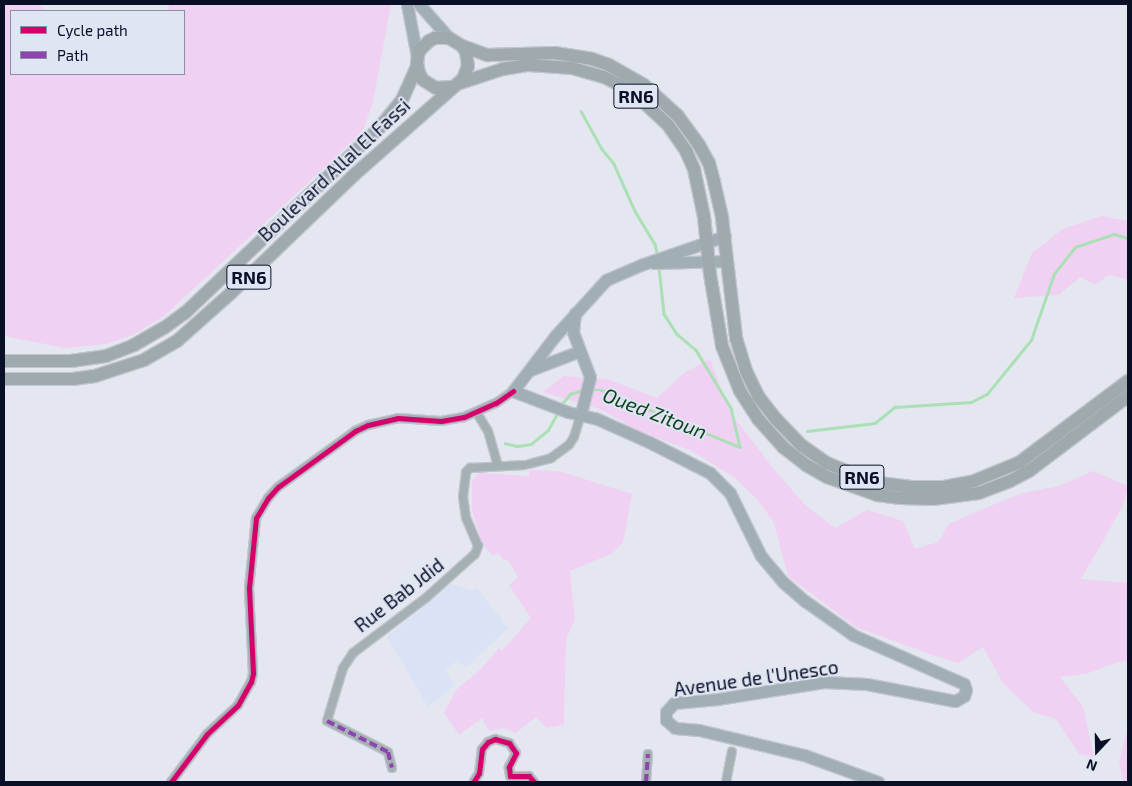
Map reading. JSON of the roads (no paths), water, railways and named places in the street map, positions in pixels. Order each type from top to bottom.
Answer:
[{"type":"main road","points":[[407,4],[417,62]]},
{"type":"main road","points":[[420,4],[449,38]]},
{"type":"main road","name":"RN6","points":[[435,38],[449,38],[462,46],[466,52],[468,66],[462,79],[454,85],[444,88],[429,85],[423,80],[417,62],[424,45],[429,40],[435,38]]},
{"type":"main road","name":"Boulevard Allal El Fassi","points":[[462,46],[488,55],[529,52],[575,56],[609,65],[644,85],[678,116],[705,157],[714,182],[725,236],[736,338],[746,371],[758,396],[801,445],[835,466],[879,482],[910,487],[977,487]]},
{"type":"main road","name":"Boulevard Allal El Fassi","points":[[4,361],[52,362],[106,356],[134,345],[164,328],[185,313],[380,127],[402,100],[417,62]]},
{"type":"main road","name":"Boulevard Allal El Fassi","points":[[4,379],[73,379],[95,376],[144,360],[177,341],[209,314],[354,175],[454,85],[503,69],[529,65],[572,68],[604,77],[637,96],[668,125],[686,151],[700,193],[722,346],[740,390],[758,419],[783,447],[806,465],[828,477],[877,495],[933,499],[1029,471],[1107,405],[1128,382]]},
{"type":"main road","points":[[513,391],[575,313],[606,280],[643,264],[725,236]]},
{"type":"main road","points":[[643,264],[727,261]]},
{"type":"main road","name":"Rue Bab Jdid","points":[[575,313],[573,332],[590,377],[581,414]]},
{"type":"main road","points":[[529,371],[580,351]]},
{"type":"main road","name":"Avenue de l'Unesco","points":[[513,391],[568,412],[581,414],[649,442],[710,473],[730,493],[761,556],[784,583],[805,601],[853,635],[959,680],[965,687],[964,696],[955,701],[867,684],[824,682],[674,704],[666,712],[666,720],[675,728],[699,730],[733,746],[804,755],[878,782]]},
{"type":"main road","name":"Boulevard Allal El Fassi","points":[[1107,405],[1128,396]]},
{"type":"street","points":[[171,782],[207,734],[238,705],[251,682],[253,673],[249,588],[256,518],[268,498],[278,487],[355,431],[368,425],[398,418],[451,420],[477,413],[496,404],[513,391]]},
{"type":"street","points":[[477,413],[488,431],[498,466]]},
{"type":"street","name":"Rue Bab Jdid","points":[[392,768],[388,752],[327,721],[343,668],[353,653],[434,591],[475,554],[478,546],[466,518],[463,497],[464,478],[470,468],[527,464],[551,458],[568,445],[574,437],[581,414]]},
{"type":"street","points":[[474,781],[479,773],[482,749],[488,742],[495,739],[509,743],[516,753],[509,767],[510,776],[529,776],[534,782]]},
{"type":"street","points":[[726,782],[733,746]]},
{"type":"street","points":[[646,782],[648,754]]},
{"type":"waterway","points":[[581,111],[602,149],[614,164],[635,211],[655,244],[657,253]]},
{"type":"waterway","points":[[807,431],[875,423],[895,407],[971,402],[987,394],[1031,340],[1054,274],[1075,247],[1114,234],[1128,238]]},
{"type":"waterway","points":[[659,267],[664,314],[677,334],[696,350],[731,408],[740,447]]},
{"type":"waterway","name":"Oued Zitoun","points":[[560,406],[570,394],[582,390]]},
{"type":"waterway","name":"Oued Zitoun","points":[[590,390],[601,390],[740,447]]},
{"type":"waterway","name":"Oued Zitoun","points":[[505,443],[517,446],[531,444],[548,430],[558,412]]}]
